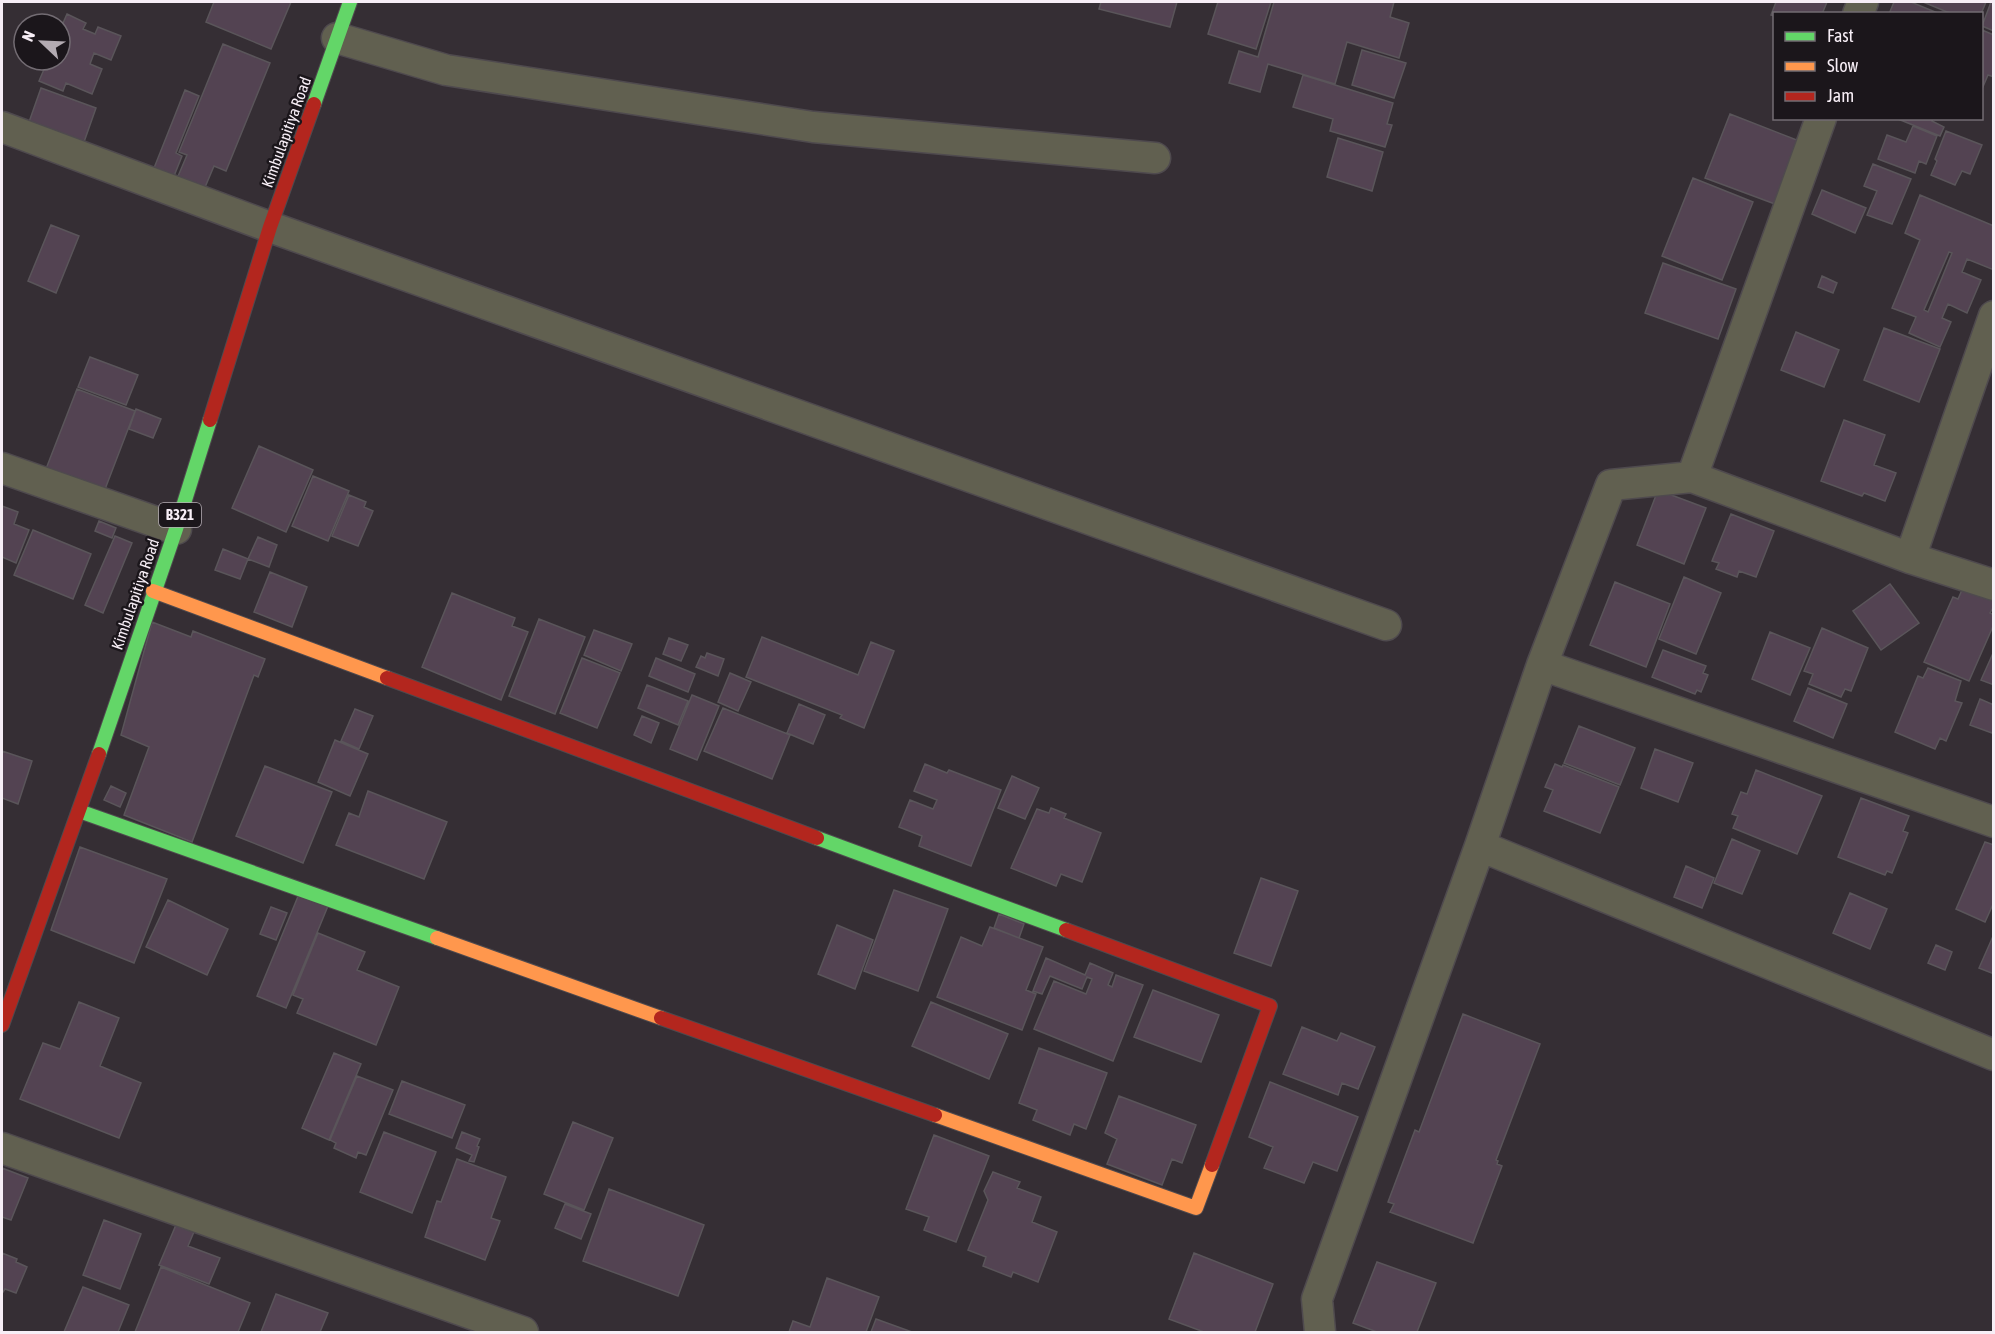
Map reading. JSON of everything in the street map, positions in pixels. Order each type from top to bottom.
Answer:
[{"type":"street","name":"Kimbulapitiya Road","points":[[2,1025],[176,529],[270,227],[350,2]]},
{"type":"street","points":[[337,38],[446,70],[813,127],[1155,158]]},
{"type":"street","points":[[1692,477],[1820,120]]},
{"type":"street","points":[[2,128],[270,227],[1386,625]]},
{"type":"street","points":[[1910,558],[1994,316]]},
{"type":"street","points":[[2,468],[176,529]]},
{"type":"street","points":[[1320,1332],[1317,1299],[1480,846],[1542,665],[1611,485],[1692,477],[1910,558],[1994,585]]},
{"type":"street","points":[[78,811],[1196,1208],[1270,1006],[153,591]]},
{"type":"street","points":[[1542,665],[1994,822]]},
{"type":"street","points":[[1480,846],[1994,1054]]},
{"type":"street","points":[[2,1148],[524,1332]]},
{"type":"building","points":[[214,2],[291,2],[271,49],[206,22]]},
{"type":"building","points":[[1101,2],[1177,2],[1170,27],[1099,9]]},
{"type":"building","points":[[1218,2],[1271,2],[1256,49],[1208,34]]},
{"type":"building","points":[[1274,2],[1394,2],[1390,17],[1409,23],[1399,58],[1347,42],[1335,84],[1268,64],[1260,92],[1229,83],[1239,51],[1258,57]]},
{"type":"building","points":[[1776,2],[1827,2],[1823,12],[1773,12],[1773,16],[1771,15]]},
{"type":"building","points":[[1894,2],[1911,2],[1935,12],[1890,12]]},
{"type":"building","points":[[1923,2],[1986,2],[1982,12],[1947,12]]},
{"type":"building","points":[[1991,2],[1994,2],[1994,31],[1983,26]]},
{"type":"building","points":[[72,16],[86,23],[83,29],[95,34],[98,27],[121,36],[111,60],[94,53],[90,64],[102,69],[92,94],[66,83],[63,91],[39,81],[43,72],[72,72]]},
{"type":"building","points":[[1983,30],[1994,35],[1994,77],[1988,75],[1983,87]]},
{"type":"building","points":[[223,44],[270,63],[226,171],[214,166],[203,192],[176,181],[187,155],[179,152]]},
{"type":"building","points":[[1362,50],[1406,63],[1394,98],[1352,85]]},
{"type":"building","points":[[1303,75],[1393,103],[1387,124],[1392,125],[1385,147],[1330,131],[1333,119],[1293,107]]},
{"type":"building","points":[[41,88],[96,108],[84,142],[29,122]]},
{"type":"building","points":[[185,90],[199,96],[176,153],[182,156],[174,176],[154,168]]},
{"type":"building","points":[[1730,114],[1807,144],[1783,207],[1705,178]]},
{"type":"building","points":[[1900,120],[1932,120],[1944,127],[1940,136]]},
{"type":"building","points":[[1913,126],[1937,136],[1926,164],[1919,161],[1915,173],[1878,159],[1887,135],[1906,142]]},
{"type":"building","points":[[1946,131],[1982,145],[1970,174],[1962,171],[1955,185],[1931,175]]},
{"type":"building","points":[[1338,138],[1383,152],[1372,191],[1327,177]]},
{"type":"building","points":[[1873,164],[1911,179],[1892,224],[1867,215],[1877,191],[1864,186]]},
{"type":"building","points":[[1693,178],[1753,202],[1722,280],[1662,256]]},
{"type":"building","points":[[1822,190],[1866,208],[1855,233],[1812,214]]},
{"type":"building","points":[[1920,195],[1994,226],[1994,270],[1967,259],[1962,272],[1981,280],[1967,313],[1948,304],[1942,318],[1951,322],[1940,347],[1909,333],[1916,317],[1892,308],[1920,240],[1905,233]],"holes":[[[1949,252],[1952,253],[1928,312],[1924,310]]]},
{"type":"building","points":[[51,225],[79,236],[56,293],[28,281]]},
{"type":"building","points":[[1663,263],[1736,289],[1718,339],[1645,313]]},
{"type":"building","points":[[1822,276],[1837,283],[1833,293],[1818,287]]},
{"type":"building","points":[[1884,328],[1940,349],[1919,402],[1864,380]]},
{"type":"building","points":[[1796,332],[1839,350],[1824,387],[1781,370]]},
{"type":"building","points":[[90,357],[138,375],[126,405],[78,387]]},
{"type":"building","points":[[77,389],[135,411],[102,497],[44,474]]},
{"type":"building","points":[[136,409],[161,419],[153,438],[129,429]]},
{"type":"building","points":[[1844,420],[1885,435],[1874,465],[1896,473],[1885,501],[1864,493],[1862,496],[1821,481]]},
{"type":"building","points":[[259,446],[313,470],[286,532],[232,508]]},
{"type":"building","points":[[313,476],[349,491],[328,541],[292,526]]},
{"type":"building","points":[[1658,490],[1706,508],[1684,564],[1637,545]]},
{"type":"building","points":[[349,495],[366,502],[364,507],[373,511],[358,546],[332,536]]},
{"type":"building","points":[[2,506],[18,512],[14,524],[29,530],[16,563],[2,557]]},
{"type":"building","points":[[1731,514],[1774,531],[1756,577],[1739,571],[1737,577],[1716,569],[1719,563],[1712,561]]},
{"type":"building","points":[[99,521],[116,528],[112,538],[95,531]]},
{"type":"building","points":[[33,530],[91,554],[73,599],[14,575]]},
{"type":"building","points":[[115,536],[132,543],[103,613],[85,605]]},
{"type":"building","points":[[258,537],[277,545],[269,567],[248,559]]},
{"type":"building","points":[[223,549],[248,559],[240,579],[215,570]]},
{"type":"building","points":[[270,572],[307,587],[292,627],[254,612]]},
{"type":"building","points":[[1684,577],[1721,593],[1696,654],[1659,639]]},
{"type":"building","points":[[1966,581],[1994,592],[1994,606],[1990,613],[1994,615],[1994,624],[1969,681],[1924,662],[1953,597],[1958,599]]},
{"type":"building","points":[[1615,582],[1670,604],[1646,667],[1590,645]]},
{"type":"building","points":[[1890,584],[1919,623],[1881,650],[1853,611]]},
{"type":"building","points":[[452,593],[515,618],[512,626],[528,632],[501,700],[422,667]]},
{"type":"building","points":[[539,619],[585,637],[555,714],[509,696]]},
{"type":"building","points":[[152,622],[191,637],[193,631],[265,659],[258,677],[254,675],[192,842],[124,815],[149,747],[121,735]]},
{"type":"building","points":[[1822,628],[1868,648],[1851,691],[1845,689],[1841,697],[1809,684],[1813,674],[1804,671]]},
{"type":"building","points":[[594,630],[632,644],[621,671],[584,655]]},
{"type":"building","points":[[1770,632],[1810,648],[1790,695],[1752,679]]},
{"type":"building","points":[[762,637],[858,675],[871,642],[894,651],[864,728],[840,718],[842,715],[746,677]]},
{"type":"building","points":[[669,638],[688,645],[681,661],[663,654]]},
{"type":"building","points":[[1663,650],[1706,666],[1703,673],[1708,675],[1701,692],[1697,690],[1695,694],[1652,677]]},
{"type":"building","points":[[1994,651],[1994,685],[1981,680]]},
{"type":"building","points":[[707,653],[724,659],[718,676],[696,667],[701,656],[705,658]]},
{"type":"building","points":[[582,658],[620,673],[597,728],[560,713]]},
{"type":"building","points":[[656,658],[695,674],[688,692],[649,676]]},
{"type":"building","points":[[1928,668],[1961,681],[1955,701],[1962,703],[1946,741],[1940,738],[1935,749],[1895,732],[1918,676],[1923,678]]},
{"type":"building","points":[[730,673],[751,682],[738,711],[718,702]]},
{"type":"building","points":[[647,685],[688,701],[678,725],[638,708]]},
{"type":"building","points":[[1808,688],[1847,704],[1833,738],[1794,721]]},
{"type":"building","points":[[692,695],[719,706],[697,760],[670,749]]},
{"type":"building","points":[[1980,699],[1994,705],[1992,733],[1970,725]]},
{"type":"building","points":[[799,704],[825,715],[813,744],[787,733]]},
{"type":"building","points":[[723,708],[790,735],[772,779],[704,751]]},
{"type":"building","points":[[355,709],[373,716],[359,749],[341,741]]},
{"type":"building","points":[[642,716],[659,723],[651,743],[634,735]]},
{"type":"building","points":[[1579,726],[1635,748],[1620,785],[1564,763]]},
{"type":"building","points":[[335,740],[368,754],[350,796],[318,782]]},
{"type":"building","points":[[1655,749],[1693,763],[1678,802],[1641,788]]},
{"type":"building","points":[[2,751],[32,761],[18,804],[2,798]]},
{"type":"building","points":[[925,764],[947,773],[949,770],[1001,790],[971,866],[919,846],[922,836],[899,827],[910,800],[933,809],[937,800],[914,791]]},
{"type":"building","points":[[1555,764],[1619,787],[1600,833],[1544,811],[1553,790],[1545,787]]},
{"type":"building","points":[[265,766],[332,792],[303,863],[236,836]]},
{"type":"building","points":[[1756,770],[1822,796],[1797,854],[1733,828],[1738,816],[1732,814],[1741,792],[1747,794]]},
{"type":"building","points":[[1012,776],[1039,788],[1025,819],[998,808]]},
{"type":"building","points":[[111,786],[126,793],[120,807],[104,800]]},
{"type":"building","points":[[368,791],[447,822],[424,879],[336,845],[349,813],[359,817]]},
{"type":"building","points":[[1861,798],[1909,816],[1903,831],[1908,833],[1892,873],[1887,871],[1885,875],[1838,857]]},
{"type":"building","points":[[1051,808],[1066,814],[1064,818],[1101,833],[1082,882],[1061,874],[1056,886],[1011,868],[1037,809],[1049,813]]},
{"type":"building","points":[[1732,839],[1760,851],[1742,894],[1714,883]]},
{"type":"building","points":[[1985,842],[1994,845],[1994,902],[1985,922],[1956,909]]},
{"type":"building","points":[[80,847],[167,879],[134,963],[51,930]]},
{"type":"building","points":[[1686,866],[1714,878],[1702,908],[1674,897]]},
{"type":"building","points":[[1261,878],[1298,891],[1271,966],[1234,953]]},
{"type":"building","points":[[894,890],[948,909],[918,991],[864,971]]},
{"type":"building","points":[[1850,893],[1887,909],[1870,949],[1833,933]]},
{"type":"building","points":[[299,894],[328,906],[286,1008],[257,996]]},
{"type":"building","points":[[168,900],[228,929],[207,975],[146,947]]},
{"type":"building","points":[[271,907],[287,913],[276,940],[260,934]]},
{"type":"building","points":[[999,914],[1024,924],[1019,938],[994,928]]},
{"type":"building","points":[[837,925],[873,940],[855,989],[818,974]]},
{"type":"building","points":[[990,927],[1043,947],[1026,990],[1036,994],[1022,1030],[937,997],[961,937],[982,946]]},
{"type":"building","points":[[318,933],[365,952],[357,970],[399,987],[376,1045],[297,1013],[303,999],[293,995]]},
{"type":"building","points":[[1994,934],[1994,974],[1979,968]]},
{"type":"building","points":[[1936,945],[1952,952],[1945,970],[1928,963]]},
{"type":"building","points":[[1046,958],[1085,975],[1090,963],[1113,973],[1108,985],[1112,987],[1116,975],[1143,985],[1113,1061],[1034,1029],[1054,981],[1086,994],[1092,979],[1087,977],[1082,989],[1050,976],[1042,994],[1033,991]]},
{"type":"building","points":[[1153,990],[1219,1015],[1201,1062],[1134,1037]]},
{"type":"building","points":[[79,1002],[119,1018],[100,1066],[141,1083],[119,1138],[20,1099],[43,1043],[60,1049]]},
{"type":"building","points":[[931,1002],[1008,1034],[989,1079],[912,1046]]},
{"type":"building","points":[[1463,1014],[1540,1044],[1496,1160],[1497,1164],[1502,1166],[1473,1243],[1390,1212],[1394,1204],[1388,1202],[1415,1130],[1419,1132]]},
{"type":"building","points":[[1302,1027],[1337,1041],[1341,1033],[1375,1047],[1358,1089],[1342,1083],[1338,1095],[1283,1074]]},
{"type":"building","points":[[1039,1048],[1107,1073],[1086,1129],[1074,1124],[1070,1135],[1033,1120],[1037,1110],[1019,1103]]},
{"type":"building","points":[[334,1053],[361,1064],[329,1140],[302,1128]]},
{"type":"building","points":[[357,1076],[393,1090],[366,1155],[358,1152],[356,1158],[334,1148],[336,1143],[330,1140]]},
{"type":"building","points":[[402,1081],[465,1105],[452,1138],[389,1114]]},
{"type":"building","points":[[1270,1082],[1358,1117],[1337,1171],[1313,1162],[1304,1183],[1264,1168],[1273,1147],[1249,1137]]},
{"type":"building","points":[[1119,1096],[1196,1125],[1182,1163],[1172,1159],[1162,1185],[1107,1164],[1117,1139],[1105,1133]]},
{"type":"building","points":[[573,1122],[613,1138],[584,1210],[544,1194]]},
{"type":"building","points":[[384,1132],[436,1152],[412,1213],[360,1192]]},
{"type":"building","points":[[462,1132],[480,1139],[474,1162],[469,1161],[472,1155],[456,1148]]},
{"type":"building","points":[[934,1135],[989,1156],[956,1242],[924,1230],[929,1217],[906,1209]]},
{"type":"building","points":[[457,1159],[506,1177],[491,1218],[500,1221],[485,1260],[425,1237],[437,1201],[441,1202]]},
{"type":"building","points":[[2,1168],[28,1178],[11,1220],[2,1217]]},
{"type":"building","points":[[993,1172],[1020,1182],[1017,1188],[1041,1197],[1032,1222],[1057,1232],[1038,1282],[1013,1272],[1011,1277],[983,1266],[986,1257],[968,1250],[988,1200],[984,1191]]},
{"type":"building","points":[[609,1189],[704,1225],[678,1296],[583,1261]]},
{"type":"building","points":[[565,1204],[591,1214],[581,1239],[555,1228]]},
{"type":"building","points":[[181,1213],[199,1220],[188,1246],[220,1258],[209,1284],[159,1265]]},
{"type":"building","points":[[104,1220],[141,1234],[120,1289],[83,1275]]},
{"type":"building","points":[[2,1253],[17,1259],[16,1262],[27,1267],[16,1293],[5,1289],[2,1291]]},
{"type":"building","points":[[1194,1253],[1273,1284],[1255,1332],[1204,1332],[1169,1319]]},
{"type":"building","points":[[1377,1262],[1436,1283],[1417,1332],[1377,1332],[1353,1323]]},
{"type":"building","points":[[161,1267],[250,1303],[238,1332],[135,1332]]},
{"type":"building","points":[[827,1278],[879,1297],[866,1332],[789,1332],[793,1321],[810,1327]]},
{"type":"building","points":[[83,1287],[129,1305],[118,1332],[64,1332]]},
{"type":"building","points":[[276,1294],[328,1313],[320,1332],[261,1332]]},
{"type":"building","points":[[876,1319],[912,1332],[871,1332]]},
{"type":"traffic: fast","points":[[314,104],[350,2]]},
{"type":"traffic: fast","points":[[99,754],[176,529],[210,420]]},
{"type":"traffic: fast","points":[[79,811],[437,938]]},
{"type":"traffic: fast","points":[[817,838],[1066,930]]},
{"type":"traffic: slow","points":[[153,591],[387,678]]},
{"type":"traffic: slow","points":[[437,938],[661,1018]]},
{"type":"traffic: slow","points":[[935,1115],[1196,1208],[1212,1165]]},
{"type":"traffic: jam","points":[[210,420],[270,227],[314,104]]},
{"type":"traffic: jam","points":[[387,678],[817,838]]},
{"type":"traffic: jam","points":[[2,1025],[99,754]]},
{"type":"traffic: jam","points":[[1066,930],[1270,1006],[1212,1165]]},
{"type":"traffic: jam","points":[[661,1018],[935,1115]]}]
